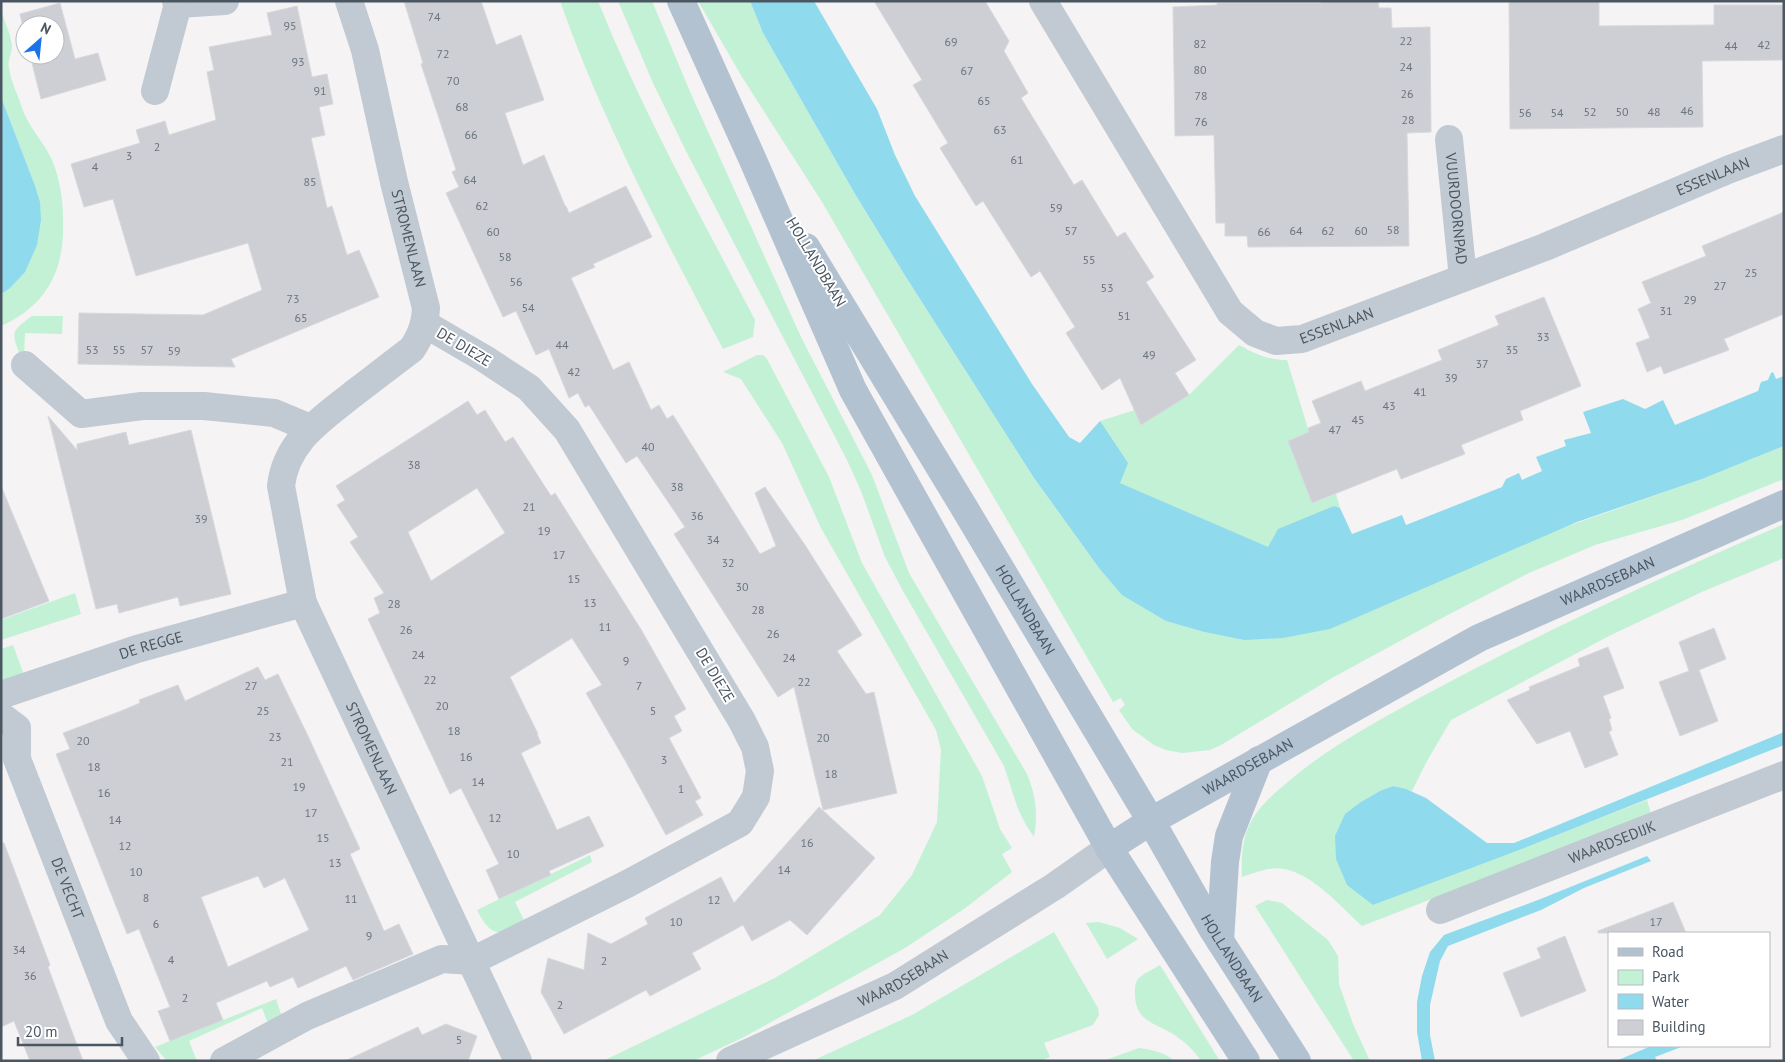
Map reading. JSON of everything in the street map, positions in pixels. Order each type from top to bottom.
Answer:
[{"type":"main road","name":"HOLLANDBAAN","points":[[681,1],[853,390],[1109,848],[1246,1061]]},
{"type":"main road","name":"HOLLANDBAAN","points":[[752,158],[962,504],[1151,821],[1220,941],[1297,1061]]},
{"type":"main road","name":"WAARDSEBAAN","points":[[1109,848],[1151,821],[1258,760],[1479,638],[1784,504]]},
{"type":"main road","points":[[1220,941],[1225,862],[1229,836],[1258,760]]},
{"type":"street","points":[[156,91],[177,3],[226,1]]},
{"type":"street","name":"STROMENLAAN","points":[[350,1],[365,50],[394,182],[426,308],[425,324],[420,337],[412,349],[310,428],[290,456],[283,471],[281,486],[303,603],[518,1061]]},
{"type":"street","name":"ESSENLAAN","points":[[1043,1],[1230,312],[1255,333],[1276,341],[1302,339],[1545,247],[1730,169],[1784,149]]},
{"type":"street","name":"VUURDOORNPAD","points":[[1449,139],[1463,278]]},
{"type":"street","name":"DE DIEZE","points":[[425,324],[529,388],[566,430],[742,721],[755,746],[760,771],[756,798],[740,823],[627,884],[472,961]]},
{"type":"street","points":[[25,365],[81,414],[142,406],[204,406],[274,413],[310,428]]},
{"type":"street","name":"DE REGGE","points":[[1,695],[137,649],[303,603]]},
{"type":"street","name":"DE VECHT","points":[[1,716],[17,728],[17,759],[119,1020],[146,1061]]},
{"type":"street","name":"WAARDSEDIJK","points":[[1440,910],[1784,775]]},
{"type":"street","name":"WAARDSEBAAN","points":[[730,1061],[895,986],[1049,890],[1109,848]]},
{"type":"street","points":[[224,1061],[307,1016],[442,959],[472,961]]},
{"type":"green space","points":[[560,1],[598,1],[653,123],[755,320],[753,337],[723,349],[614,134]]},
{"type":"green space","points":[[618,1],[652,1],[691,94],[801,337],[872,475],[909,573],[1027,774],[1035,805],[1034,837],[1018,809],[1004,766],[885,557],[861,491],[847,460],[686,151],[653,83]]},
{"type":"green space","points":[[698,1],[750,1],[763,33],[855,194],[1034,478],[1099,568],[1166,621],[1204,632],[1244,640],[1702,479],[1784,446],[1784,479],[1682,520],[1595,545],[1529,573],[1332,678],[1210,750],[1182,753],[1166,750],[1154,745],[1132,729],[1119,710],[1125,705],[1121,698],[1113,702],[822,202],[742,77]]},
{"type":"green space","points":[[1,9],[11,41],[12,49],[9,65],[11,78],[25,115],[49,153],[55,167],[62,204],[63,237],[57,269],[42,296],[31,307],[1,326],[1,294],[9,289],[34,183],[1,97]]},
{"type":"green space","points":[[32,316],[63,316],[62,334],[25,333],[24,357],[21,358],[14,334],[19,326]]},
{"type":"green space","points":[[1239,345],[1262,356],[1287,360],[1309,432],[1288,441],[1312,503],[1336,494],[1340,508],[1334,506],[1268,548],[1120,483],[1100,421],[1138,409],[1141,425],[1189,395]]},
{"type":"green space","points":[[757,355],[763,355],[767,359],[829,477],[862,563],[982,776],[1000,829],[1012,848],[1002,854],[1012,872],[964,909],[905,948],[744,1037],[693,1061],[603,1061],[775,978],[880,915],[912,875],[937,822],[941,750],[936,730],[821,528],[782,443],[741,379],[723,372]]},
{"type":"green space","points":[[1784,524],[1784,558],[1704,591],[1609,636],[1451,720],[1412,791],[1393,786],[1361,802],[1373,905],[1647,800],[1651,814],[1362,926],[1326,892],[1295,872],[1274,868],[1242,877],[1243,845],[1247,830],[1255,815],[1284,785],[1337,746],[1423,696],[1511,650],[1692,564]]},
{"type":"green space","points":[[75,593],[81,614],[1,640],[1,620]]},
{"type":"green space","points":[[13,645],[24,675],[1,681],[1,649]]},
{"type":"green space","points":[[590,855],[592,862],[515,902],[526,924],[509,931],[497,932],[487,926],[477,910]]},
{"type":"green space","points":[[1267,900],[1282,903],[1328,940],[1338,956],[1339,984],[1353,1024],[1370,1061],[1354,1061],[1255,906]]},
{"type":"green space","points":[[1099,922],[1120,928],[1138,939],[1107,959],[1086,923]]},
{"type":"green space","points":[[1054,932],[1098,1008],[1099,1015],[1093,1025],[1044,1043],[1050,1057],[1040,1061],[812,1061],[912,1015]]},
{"type":"green space","points":[[1160,965],[1220,1061],[1201,1061],[1192,1049],[1181,1040],[1141,1015],[1136,1001],[1136,983],[1142,975]]},
{"type":"green space","points":[[276,999],[282,1017],[272,1023],[267,1021],[262,1008],[189,1041],[197,1061],[167,1061],[155,1047]]},
{"type":"green space","points":[[1139,1048],[1162,1053],[1174,1061],[1103,1061]]},
{"type":"water","points":[[750,1],[814,1],[877,109],[895,155],[915,196],[1032,384],[1069,437],[1080,443],[1100,421],[1128,463],[1120,483],[1268,547],[1278,529],[1334,506],[1340,508],[1352,534],[1402,515],[1406,525],[1502,487],[1506,479],[1519,473],[1522,480],[1542,471],[1536,457],[1566,446],[1564,440],[1591,433],[1583,412],[1623,399],[1645,409],[1663,400],[1675,425],[1758,391],[1761,382],[1768,380],[1773,372],[1776,379],[1784,376],[1784,446],[1702,479],[1577,522],[1330,629],[1283,638],[1244,640],[1204,632],[1166,621],[1122,595],[1099,568],[1034,478],[855,194],[763,33]]},
{"type":"water","points":[[1,97],[34,183],[40,202],[41,220],[37,245],[25,272],[9,289],[1,294]]},
{"type":"water","points":[[1784,732],[1784,745],[1519,850],[1373,905],[1347,885],[1336,859],[1335,836],[1345,814],[1361,802],[1393,786],[1406,789],[1426,798],[1487,843],[1514,843]]},
{"type":"water","points":[[1647,856],[1651,861],[1584,888],[1541,910],[1448,946],[1440,961],[1430,1005],[1430,1035],[1435,1061],[1422,1061],[1417,1032],[1417,1002],[1422,976],[1430,952],[1444,935]]},
{"type":"water","points":[[1649,1047],[1681,1047],[1655,1057],[1657,1061],[1616,1061]]},
{"type":"building","points":[[404,1],[481,1],[496,45],[521,35],[544,100],[505,113],[523,165],[544,155],[569,213],[626,186],[652,237],[593,264],[595,267],[571,278],[613,370],[629,362],[651,410],[659,405],[667,419],[673,415],[760,554],[776,546],[755,493],[765,487],[805,545],[862,635],[837,651],[866,694],[874,692],[897,793],[823,810],[794,687],[778,697],[674,534],[685,527],[637,456],[626,463],[589,405],[585,407],[578,393],[569,398],[549,349],[536,355],[516,311],[503,317],[446,193],[459,187],[452,172],[456,170],[421,64],[423,63]]},
{"type":"building","points":[[874,1],[985,1],[1009,41],[1004,51],[1028,93],[1021,98],[1074,185],[1082,180],[1117,237],[1125,232],[1154,277],[1146,282],[1196,360],[1175,373],[1189,395],[1141,425],[1120,378],[1102,390],[1066,333],[1075,327],[1040,271],[1031,277],[983,201],[976,206],[940,148],[948,143],[913,85],[922,80]]},
{"type":"building","points":[[1321,1],[1378,1],[1379,8],[1391,8],[1392,28],[1430,27],[1431,132],[1407,133],[1409,246],[1248,247],[1247,236],[1225,236],[1225,223],[1216,223],[1214,135],[1175,136],[1173,7],[1217,5],[1217,3],[1321,3]]},
{"type":"building","points":[[1509,1],[1599,1],[1599,26],[1714,25],[1714,5],[1784,5],[1784,60],[1702,61],[1703,127],[1510,129]]},
{"type":"building","points":[[60,3],[63,15],[20,15]]},
{"type":"building","points":[[297,6],[312,77],[327,74],[333,104],[319,107],[325,135],[311,138],[327,208],[332,206],[347,255],[359,250],[379,297],[231,359],[235,367],[78,364],[79,313],[203,315],[262,290],[248,243],[136,276],[113,199],[84,207],[71,164],[140,143],[136,130],[165,121],[169,135],[216,120],[207,72],[214,70],[209,47],[272,35],[267,13]]},
{"type":"building","points":[[65,22],[75,59],[98,53],[106,80],[41,99],[32,65],[65,65]]},
{"type":"building","points":[[1784,212],[1784,314],[1724,339],[1729,350],[1664,374],[1661,366],[1647,372],[1636,343],[1650,338],[1638,309],[1651,303],[1642,282],[1706,256],[1702,246]]},
{"type":"building","points":[[1544,297],[1581,386],[1520,411],[1523,420],[1461,445],[1465,454],[1401,479],[1397,469],[1312,503],[1288,441],[1309,432],[1308,428],[1321,423],[1312,401],[1361,381],[1365,391],[1442,360],[1438,350],[1499,325],[1495,316]]},
{"type":"building","points":[[468,401],[477,415],[485,410],[505,442],[513,437],[551,496],[555,493],[642,631],[686,709],[674,716],[682,731],[669,738],[701,798],[695,801],[703,815],[666,835],[586,693],[602,685],[572,638],[510,677],[541,743],[521,753],[557,830],[589,816],[604,846],[549,871],[551,875],[499,899],[486,870],[499,864],[461,788],[450,794],[368,619],[380,613],[374,598],[384,593],[350,542],[358,537],[337,505],[345,500],[336,486]],"holes":[[[477,488],[505,533],[431,581],[408,532]]]},
{"type":"building","points":[[48,416],[77,450],[77,444],[126,432],[129,445],[191,430],[231,594],[180,606],[178,597],[119,613],[117,604],[96,609]]},
{"type":"building","points":[[1,486],[49,601],[1,619]]},
{"type":"building","points":[[1714,628],[1726,659],[1699,670],[1718,721],[1680,736],[1659,682],[1689,671],[1679,642]]},
{"type":"building","points":[[1608,647],[1624,688],[1603,696],[1611,718],[1609,719],[1612,730],[1609,732],[1618,755],[1585,768],[1570,731],[1537,744],[1507,700],[1530,690],[1529,687],[1580,666],[1578,659]]},
{"type":"building","points":[[258,667],[265,680],[278,674],[360,849],[350,854],[384,931],[399,924],[413,954],[353,980],[346,966],[298,988],[293,977],[270,987],[267,981],[216,1003],[223,1020],[170,1041],[158,1011],[170,1007],[139,929],[127,934],[56,754],[70,749],[63,733],[140,703],[139,700],[178,685],[185,701]],"holes":[[[258,876],[264,888],[285,878],[309,930],[228,967],[201,897]]]},
{"type":"building","points":[[819,807],[875,858],[807,935],[790,920],[752,941],[743,925],[692,953],[701,969],[650,996],[646,990],[564,1034],[541,992],[548,958],[584,970],[588,933],[611,944],[648,924],[645,918],[721,877],[734,903]]},
{"type":"building","points":[[1,843],[4,843],[50,965],[48,967],[83,1061],[30,1061],[14,1021],[1,1027]]},
{"type":"building","points":[[1673,902],[1686,932],[1598,933],[1598,931]]},
{"type":"building","points":[[1565,936],[1586,991],[1521,1017],[1503,973],[1541,958],[1537,948]]},
{"type":"building","points":[[446,1024],[477,1036],[468,1061],[345,1061],[418,1027],[422,1035]]}]
